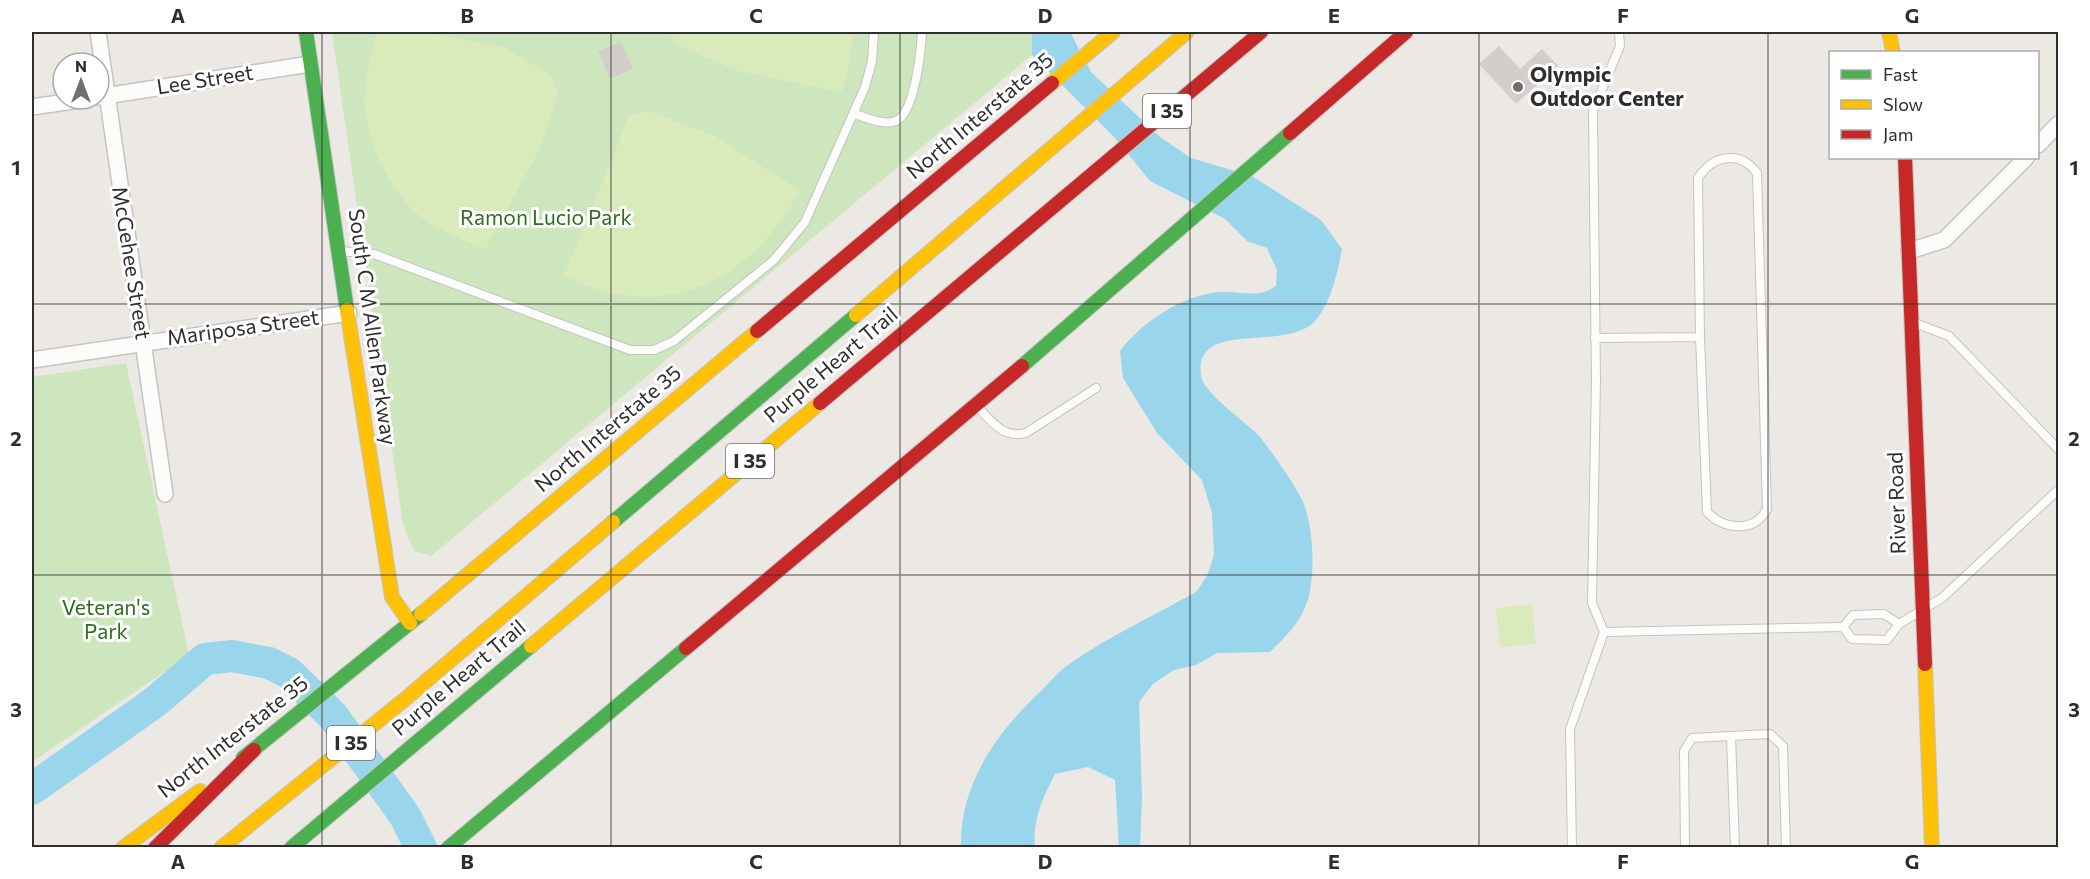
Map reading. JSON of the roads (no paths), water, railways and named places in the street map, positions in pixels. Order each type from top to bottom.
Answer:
[{"type":"main road","name":"South C M Allen Parkway","points":[[306,32],[389,583],[396,606],[410,623]]},
{"type":"main road","name":"North Interstate 35","points":[[123,848],[256,747],[374,653],[1113,32]]},
{"type":"main road","name":"Purple Heart Trail","points":[[221,848],[405,700],[1186,32]]},
{"type":"main road","name":"Purple Heart Trail","points":[[291,848],[325,817],[1261,32]]},
{"type":"main road","points":[[448,848],[1103,298],[1406,32]]},
{"type":"main road","points":[[1889,32],[1893,51]]},
{"type":"main road","name":"River Road","points":[[1905,159],[1932,848]]},
{"type":"main road","points":[[155,848],[256,747]]},
{"type":"street","name":"McGehee Street","points":[[98,32],[99,51]]},
{"type":"street","name":"Lee Street","points":[[111,96],[310,64]]},
{"type":"street","points":[[32,107],[51,104]]},
{"type":"street","name":"McGehee Street","points":[[105,111],[144,342],[165,494]]},
{"type":"street","points":[[2039,144],[2058,124]]},
{"type":"street","points":[[1909,251],[1944,240],[2025,159]]},
{"type":"street","name":"Mariposa Street","points":[[32,360],[349,313]]},
{"type":"lane","points":[[340,251],[374,254],[630,350],[654,350],[674,341],[774,260],[805,222],[854,114],[872,61],[874,32]]},
{"type":"lane","points":[[854,114],[884,122],[897,121],[906,112],[921,50],[922,32]]},
{"type":"lane","points":[[1572,848],[1570,729],[1604,632],[1592,603],[1595,338],[1593,111],[1620,46],[1619,32]]},
{"type":"lane","points":[[1737,158],[1746,162],[1757,173],[1767,509],[1762,518],[1752,524],[1740,526],[1717,523],[1707,512],[1700,337],[1698,178],[1709,164],[1718,159],[1737,158]]},
{"type":"lane","points":[[1911,322],[1949,336],[2058,449]]},
{"type":"lane","points":[[1595,338],[1700,337]]},
{"type":"lane","points":[[975,404],[1004,433],[1015,436],[1026,433],[1096,388]]},
{"type":"lane","points":[[1843,627],[1852,639],[1887,640],[1899,624],[1942,598],[2058,490]]},
{"type":"lane","points":[[1604,632],[1843,627],[1853,615],[1884,614],[1899,624]]},
{"type":"lane","points":[[1685,848],[1684,751],[1692,738],[1770,734],[1783,746],[1786,848]]},
{"type":"lane","points":[[1731,736],[1735,848]]},
{"type":"water","points":[[1032,32],[1070,32],[1091,72],[1160,137],[1191,158],[1252,176],[1321,220],[1342,249],[1330,296],[1315,321],[1301,330],[1284,335],[1226,341],[1212,347],[1203,358],[1201,375],[1209,391],[1260,437],[1303,502],[1310,525],[1311,582],[1306,605],[1299,618],[1270,652],[1217,653],[1196,665],[1174,670],[1153,684],[1139,702],[1142,798],[1140,847],[1119,847],[1115,780],[1088,767],[1055,774],[1037,819],[1035,847],[961,848],[962,825],[974,781],[984,760],[1026,706],[1068,665],[1115,636],[1196,592],[1207,576],[1214,555],[1212,513],[1202,480],[1157,433],[1123,378],[1120,351],[1139,330],[1163,312],[1204,294],[1261,293],[1276,286],[1277,270],[1267,248],[1247,241],[1225,219],[1150,181],[1115,138],[1032,55]]},
{"type":"waterway","points":[[32,789],[155,702],[205,659],[232,656],[269,663],[289,673],[333,716],[405,816],[421,848]]},
{"type":"place","name":"Olympic Outdoor Center","points":[[1518,87]]},
{"type":"park label","name":"Ramon Lucio Park","points":[[546,218]]},
{"type":"park label","name":"Veteran's Park","points":[[106,620]]}]
